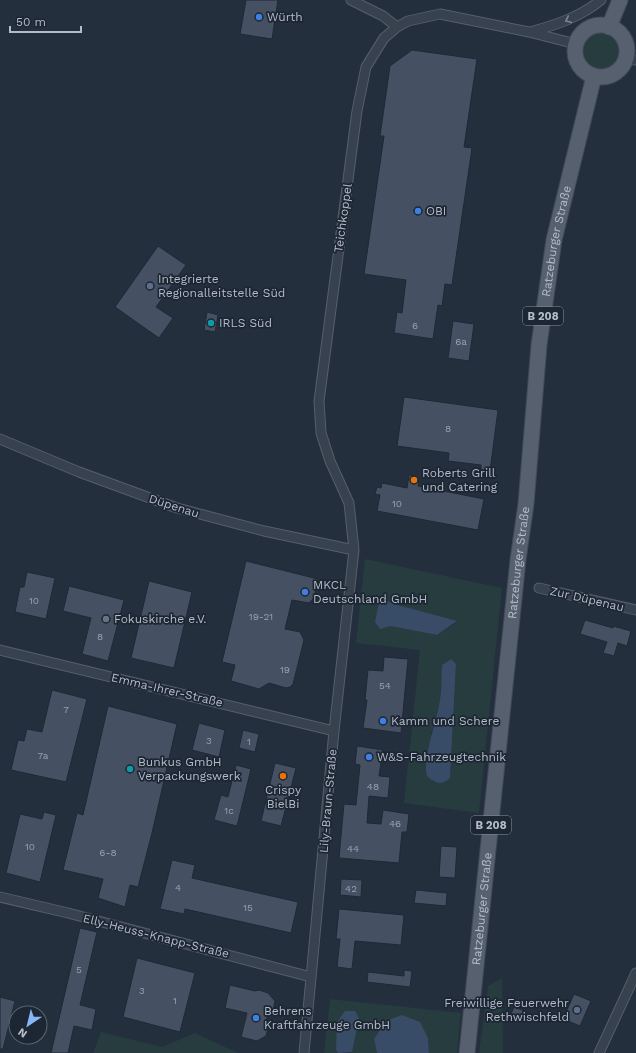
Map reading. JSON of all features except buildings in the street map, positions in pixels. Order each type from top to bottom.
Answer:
[{"type":"main road","points":[[609,27],[620,0]]},
{"type":"main road","points":[[601,25],[609,27],[616,30],[622,36],[631,60],[609,76],[594,76],[584,70],[576,60],[576,44],[579,37],[589,29],[601,25]]},
{"type":"main road","name":"Ratzeburger Straße","points":[[467,1053],[518,560],[526,504],[539,345],[554,240],[594,76]]},
{"type":"street","points":[[351,0],[383,16],[397,27]]},
{"type":"street","name":"Teichkoppel","points":[[529,32],[567,21],[592,8],[601,0]]},
{"type":"street","name":"Teichkoppel","points":[[354,550],[349,503],[330,461],[321,433],[319,401],[358,111],[366,66],[384,38],[397,27],[408,21],[440,14],[529,32],[576,44]]},
{"type":"street","name":"Düpenau","points":[[0,439],[79,472],[177,508],[264,531],[354,550]]},
{"type":"street","name":"Lily-Braun-Straße","points":[[304,1053],[334,731],[354,550]]},
{"type":"street","name":"Zur Düpenau","points":[[539,588],[636,610]]},
{"type":"street","name":"Emma-Ihrer-Straße","points":[[0,650],[334,731]]},
{"type":"street","name":"Elly-Heuss-Knapp-Straße","points":[[0,897],[83,917],[311,977]]},
{"type":"street","points":[[599,1053],[636,973]]},
{"type":"green space","points":[[601,31],[609,33],[615,37],[619,43],[621,51],[619,59],[615,65],[609,69],[601,71],[593,69],[587,65],[583,59],[581,51],[583,43],[587,37],[593,33]]},
{"type":"green space","points":[[365,559],[502,588],[479,813],[404,803],[420,650],[356,643]],"holes":[[[384,599],[394,604],[457,622],[437,635],[390,626]],[[451,659],[456,664],[450,778],[431,733],[439,708],[442,665]]]},
{"type":"green space","points":[[502,978],[503,1053],[479,1053],[488,986]]},
{"type":"green space","points":[[330,999],[461,1013],[457,1053],[429,1053],[428,1038],[386,1021],[374,1039],[377,1053],[351,1053],[359,1018],[336,1050],[338,1053],[324,1053]]},
{"type":"green space","points":[[101,1032],[162,1047],[195,1033],[238,1053],[93,1053]]},
{"type":"water","points":[[384,599],[394,604],[457,621],[437,635],[390,626],[380,629],[375,622],[379,602]]},
{"type":"water","points":[[451,659],[456,664],[450,778],[444,782],[438,783],[428,777],[426,772],[427,754],[438,712],[442,665]]},
{"type":"water","points":[[345,1011],[355,1011],[359,1018],[352,1052],[338,1053],[336,1050],[337,1022]]},
{"type":"water","points":[[402,1015],[420,1022],[428,1038],[429,1053],[377,1053],[374,1039],[386,1021]]},
{"type":"place","name":"Würth","points":[[259,17]]},
{"type":"place","name":"OBI","points":[[418,211]]},
{"type":"place","name":"Integrierte Regionalleitstelle Süd","points":[[150,286]]},
{"type":"place","name":"IRLS Süd","points":[[211,323]]},
{"type":"place","name":"Roberts Grill und Catering","points":[[414,480]]},
{"type":"place","name":"MKCL Deutschland GmbH","points":[[305,592]]},
{"type":"place","name":"Fokuskirche e.V.","points":[[106,619]]},
{"type":"place","name":"Kamm und Schere","points":[[383,721]]},
{"type":"place","name":"W&S-Fahrzeugtechnik","points":[[369,757]]},
{"type":"place","name":"Bunkus GmbH Verpackungswerk","points":[[130,769]]},
{"type":"place","name":"Crispy BielBi","points":[[283,776]]},
{"type":"place","name":"Freiwillige Feuerwehr Rethwischfeld","points":[[577,1010]]},
{"type":"place","name":"Behrens Kraftfahrzeuge GmbH","points":[[256,1018]]}]
